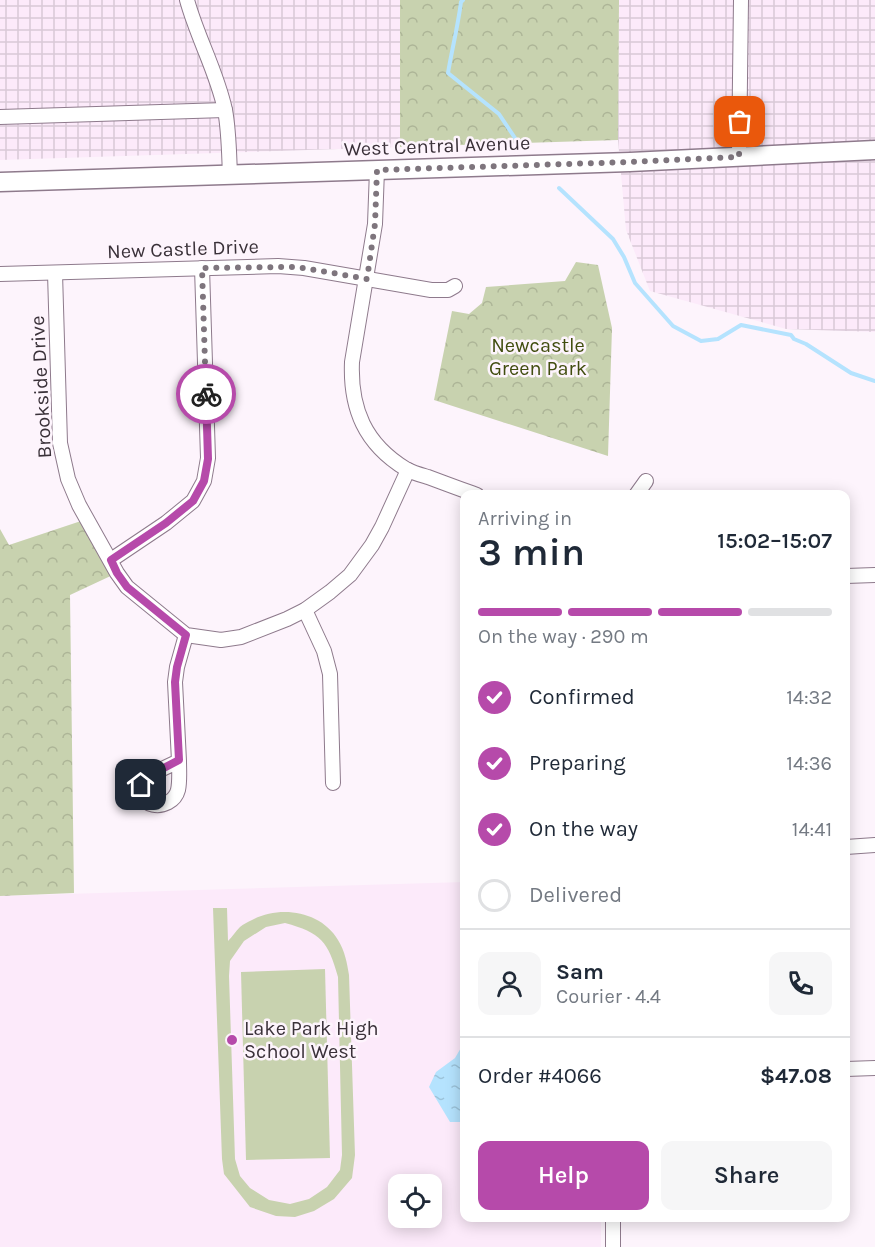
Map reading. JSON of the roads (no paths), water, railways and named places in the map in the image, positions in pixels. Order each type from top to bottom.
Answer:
[{"type":"street","points":[[187,0],[225,110],[230,175]]},
{"type":"street","points":[[739,157],[741,0]]},
{"type":"street","points":[[0,117],[225,110]]},
{"type":"street","name":"West Central Avenue","points":[[0,182],[630,162],[875,150]]},
{"type":"street","points":[[377,170],[375,224],[352,362],[352,394],[361,422],[373,440],[392,459],[408,470],[463,490]]},
{"type":"street","name":"New Castle Drive","points":[[0,274],[287,267],[431,290],[448,290],[455,286]]},
{"type":"street","points":[[111,560],[166,523],[193,501],[204,481],[208,459],[202,268]]},
{"type":"street","name":"Brookside Drive","points":[[55,273],[60,443],[68,479],[79,504],[127,587],[186,635]]},
{"type":"street","points":[[179,760],[175,682],[186,635],[221,640],[241,637],[305,610],[330,592],[350,575],[372,545],[408,470]]},
{"type":"street","points":[[640,490],[646,481]]},
{"type":"street","points":[[850,576],[870,575]]},
{"type":"street","points":[[305,610],[324,651],[330,674],[333,783]]},
{"type":"street","points":[[850,847],[875,845]]},
{"type":"street","points":[[850,1069],[875,1068]]},
{"type":"street","points":[[613,1222],[613,1247]]},
{"type":"water","points":[[460,1050],[460,1122],[450,1122],[429,1087],[436,1072],[455,1058]]},
{"type":"waterway","points":[[463,0],[448,73],[499,114],[515,138]]},
{"type":"waterway","points":[[559,188],[613,239],[635,283],[673,326],[701,341],[718,339],[741,325],[791,335],[851,373],[875,381]]},
{"type":"place","name":"Lake Park High School West","points":[[232,1040]]},
{"type":"park label","name":"Newcastle Green Park","points":[[538,356]]}]
